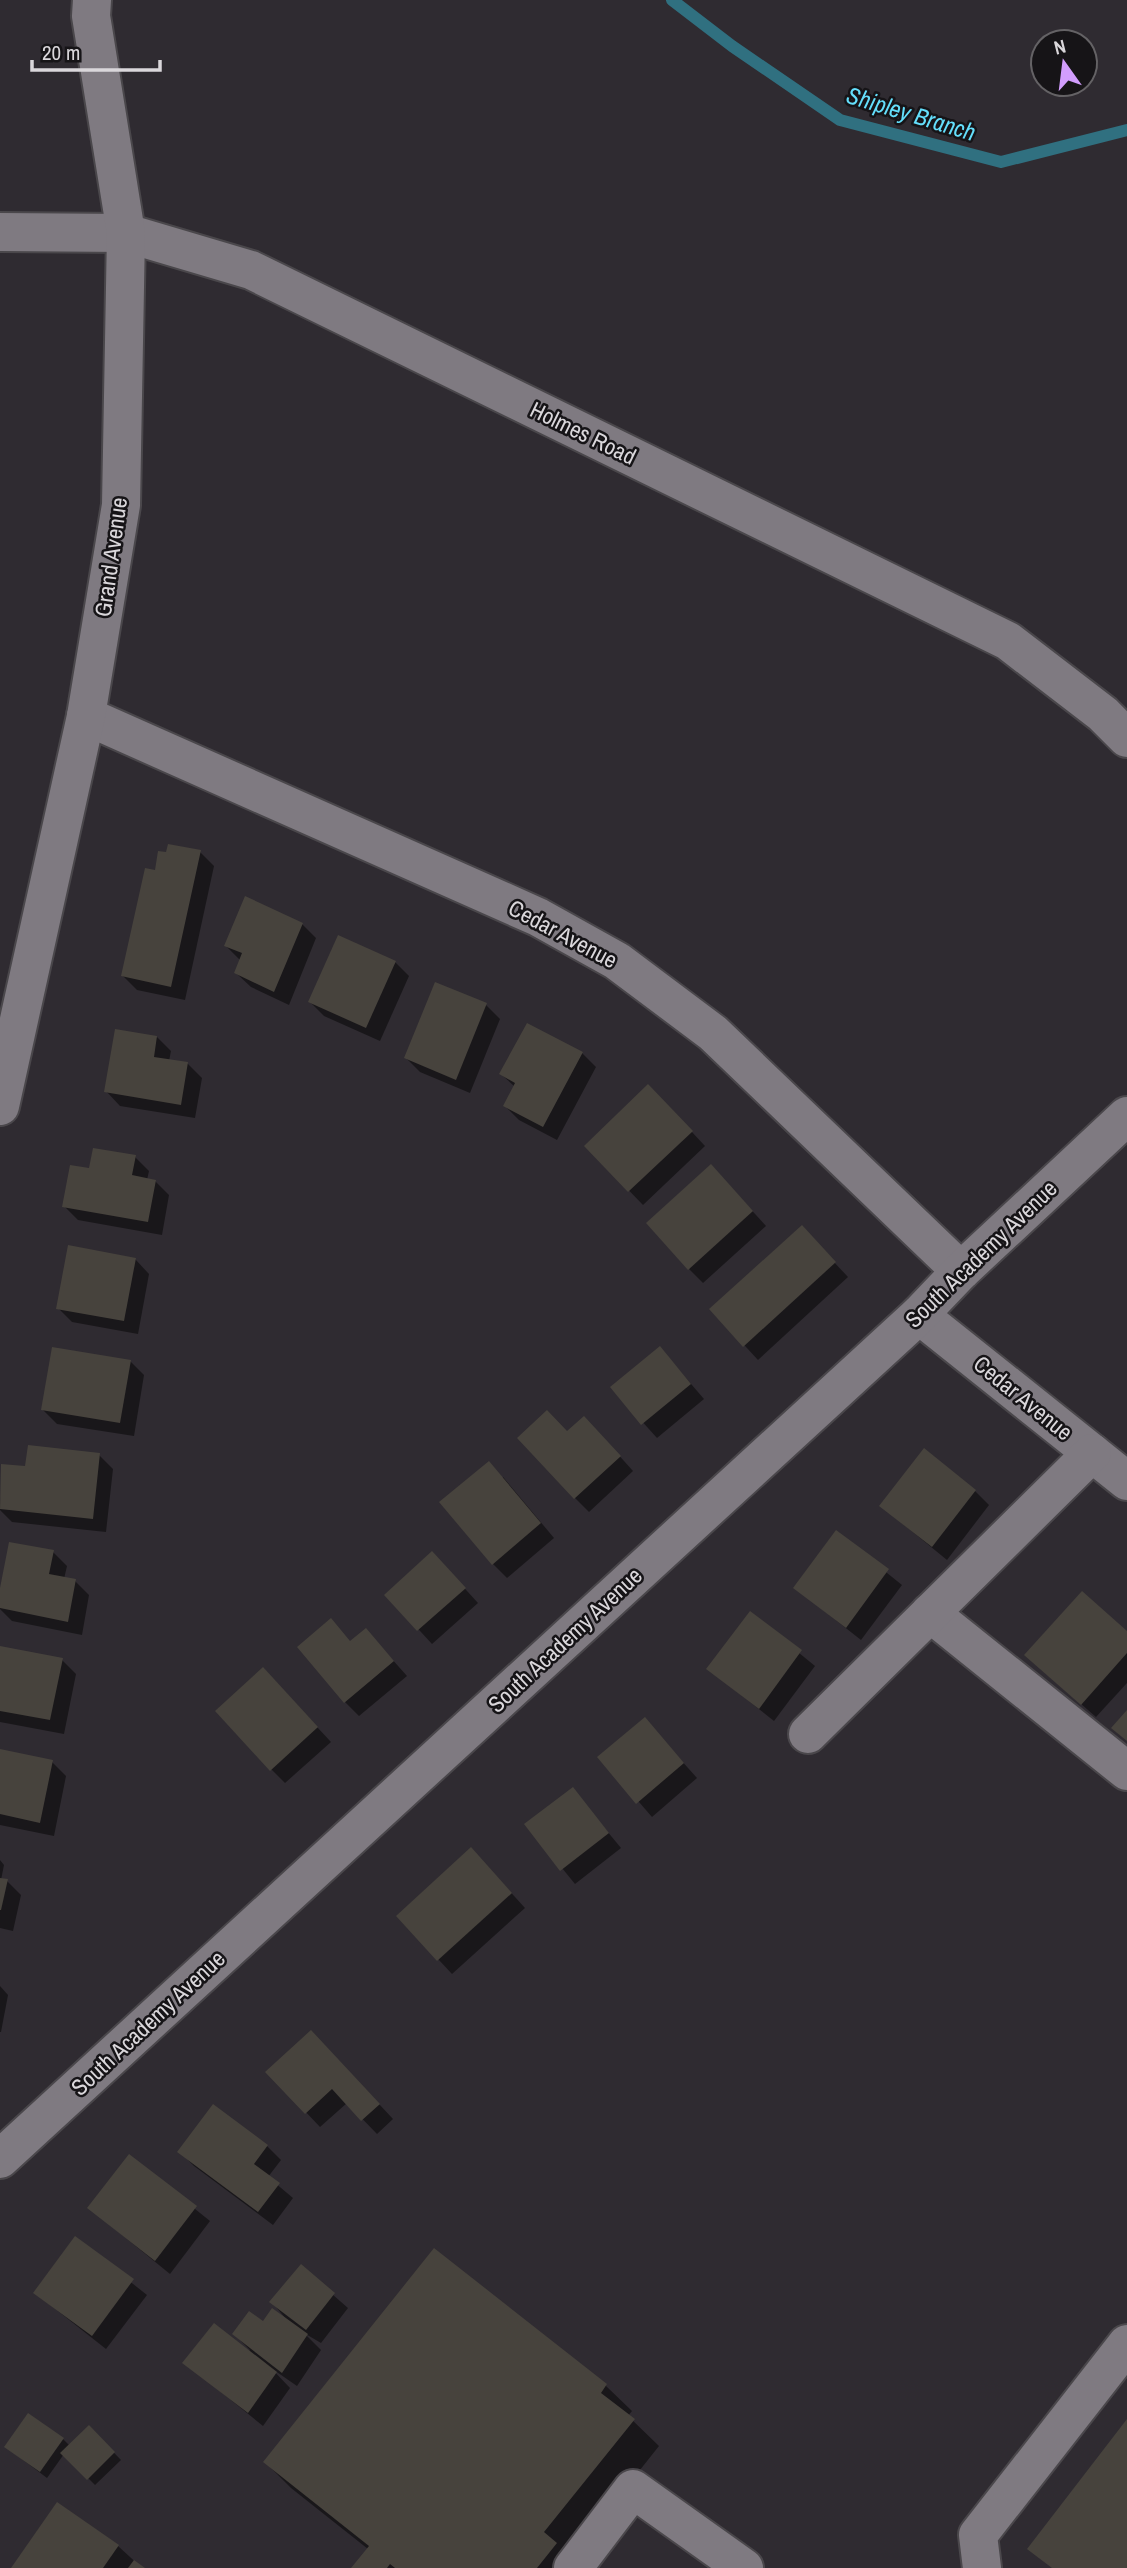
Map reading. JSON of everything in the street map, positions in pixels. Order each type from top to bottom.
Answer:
[{"type":"street","name":"Grand Avenue","points":[[0,1106],[86,716],[121,505],[126,233],[91,16],[92,0]]},
{"type":"street","name":"Holmes Road","points":[[0,232],[126,233],[251,270],[1008,641],[1103,714],[1127,738]]},
{"type":"street","name":"Cedar Avenue","points":[[86,716],[538,917],[617,961],[713,1033],[961,1270]]},
{"type":"street","name":"South Academy Avenue","points":[[0,2159],[919,1315],[961,1270],[1127,1116]]},
{"type":"street","name":"Cedar Avenue","points":[[919,1315],[1127,1481]]},
{"type":"street","points":[[807,1734],[1092,1453]]},
{"type":"street","points":[[930,1613],[1127,1771]]},
{"type":"street","points":[[982,2568],[978,2535],[1127,2344]]},
{"type":"street","points":[[573,2568],[633,2489],[744,2568]]},
{"type":"building","points":[[168,844],[201,850],[171,987],[121,976],[145,868],[155,870],[158,851],[166,852]]},
{"type":"building","points":[[245,896],[303,923],[274,992],[234,973],[242,953],[224,946]]},
{"type":"building","points":[[338,935],[396,961],[366,1028],[308,1002]]},
{"type":"building","points":[[435,982],[487,1003],[456,1080],[404,1058]]},
{"type":"building","points":[[527,1023],[583,1052],[543,1127],[503,1106],[515,1083],[499,1074]]},
{"type":"building","points":[[115,1029],[157,1036],[154,1057],[188,1062],[181,1105],[104,1092]]},
{"type":"building","points":[[648,1084],[693,1131],[628,1192],[584,1146]]},
{"type":"building","points":[[93,1148],[136,1155],[132,1175],[156,1180],[148,1222],[62,1207],[70,1165],[89,1168]]},
{"type":"building","points":[[711,1164],[753,1211],[688,1270],[646,1223]]},
{"type":"building","points":[[802,1225],[836,1262],[743,1347],[709,1309]]},
{"type":"building","points":[[68,1245],[136,1258],[124,1321],[56,1309]]},
{"type":"building","points":[[660,1346],[691,1384],[641,1425],[610,1387]]},
{"type":"building","points":[[52,1347],[131,1360],[120,1423],[41,1410]]},
{"type":"building","points":[[547,1410],[567,1431],[584,1416],[621,1456],[574,1499],[517,1438]]},
{"type":"building","points":[[28,1445],[100,1453],[93,1519],[0,1509],[1,1464],[25,1466]]},
{"type":"building","points":[[924,1448],[976,1490],[932,1547],[879,1506]]},
{"type":"building","points":[[489,1461],[541,1523],[492,1565],[439,1502]]},
{"type":"building","points":[[836,1530],[889,1569],[846,1628],[793,1588]]},
{"type":"building","points":[[9,1542],[54,1550],[49,1574],[76,1579],[68,1622],[0,1608],[0,1588]]},
{"type":"building","points":[[432,1551],[466,1588],[417,1631],[384,1595]]},
{"type":"building","points":[[1082,1591],[1127,1631],[1127,1653],[1081,1705],[1024,1655]]},
{"type":"building","points":[[750,1611],[802,1650],[759,1709],[706,1669]]},
{"type":"building","points":[[331,1618],[350,1641],[366,1628],[394,1661],[344,1703],[297,1647]]},
{"type":"building","points":[[0,1646],[63,1658],[50,1720],[0,1711]]},
{"type":"building","points":[[263,1667],[318,1727],[270,1771],[215,1711]]},
{"type":"building","points":[[1127,1710],[1127,1741],[1111,1728]]},
{"type":"building","points":[[645,1717],[684,1763],[636,1804],[597,1757]]},
{"type":"building","points":[[0,1749],[53,1760],[40,1823],[0,1814]]},
{"type":"building","points":[[573,1787],[609,1833],[560,1871],[524,1824]]},
{"type":"building","points":[[471,1847],[512,1893],[437,1961],[396,1916]]},
{"type":"building","points":[[0,1878],[8,1879],[1,1910],[0,1910]]},
{"type":"building","points":[[311,2030],[380,2104],[361,2121],[332,2089],[305,2114],[265,2072]]},
{"type":"building","points":[[213,2104],[268,2145],[254,2164],[280,2183],[258,2212],[177,2152]]},
{"type":"building","points":[[129,2154],[197,2206],[155,2261],[87,2208]]},
{"type":"building","points":[[75,2236],[134,2279],[92,2336],[33,2293]]},
{"type":"building","points":[[434,2248],[607,2384],[601,2393],[635,2419],[544,2532],[557,2543],[537,2568],[395,2568],[390,2564],[387,2568],[351,2568],[369,2546],[263,2462]]},
{"type":"building","points":[[301,2264],[335,2293],[306,2330],[269,2302]]},
{"type":"building","points":[[272,2308],[308,2334],[282,2373],[232,2334],[249,2311],[263,2321]]},
{"type":"building","points":[[214,2323],[277,2372],[248,2413],[182,2363]]},
{"type":"building","points":[[28,2413],[64,2438],[40,2472],[4,2447]]},
{"type":"building","points":[[1127,2419],[1127,2568],[1052,2568],[1027,2549]]},
{"type":"building","points":[[89,2425],[115,2452],[87,2480],[60,2453]]},
{"type":"building","points":[[57,2502],[119,2545],[103,2568],[11,2568]]},
{"type":"building","points":[[134,2560],[145,2568],[128,2568]]},
{"type":"waterway","name":"Shipley Branch","points":[[672,0],[732,46],[840,120],[1001,162],[1127,130]]}]
